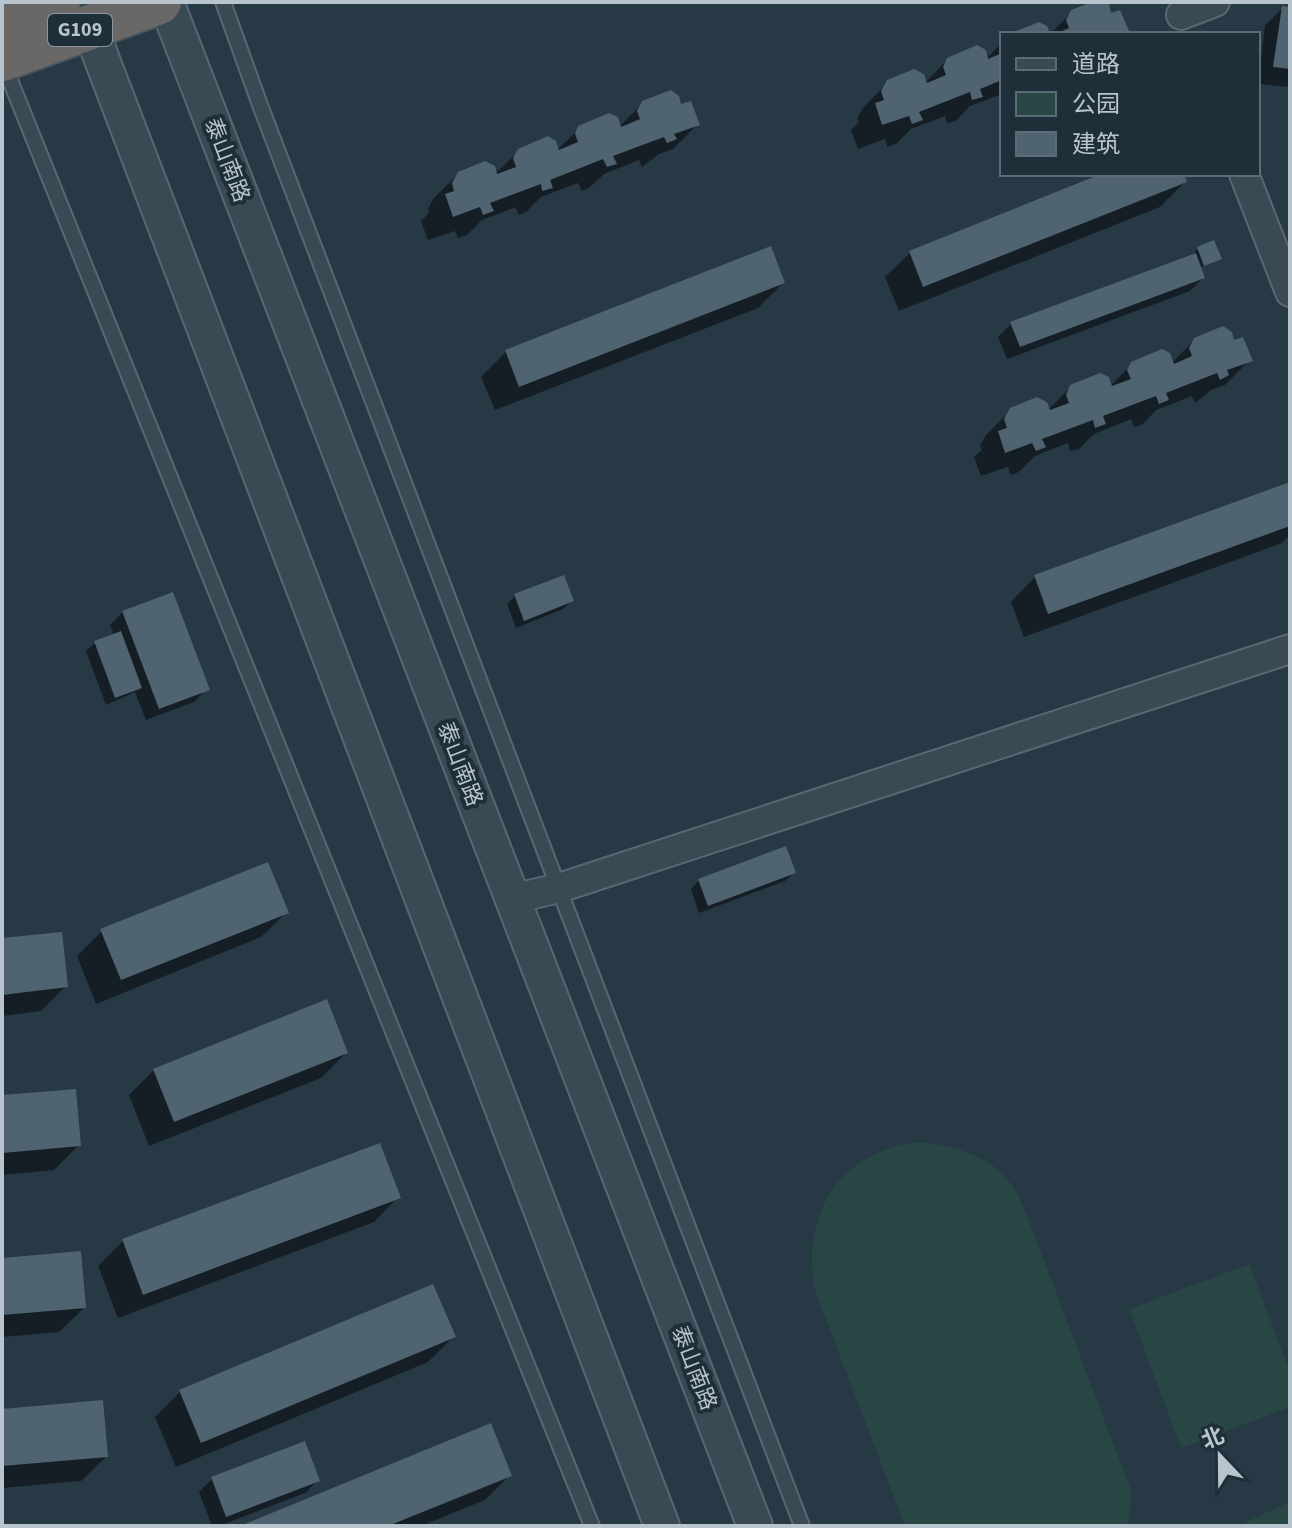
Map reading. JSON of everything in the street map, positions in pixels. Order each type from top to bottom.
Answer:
[{"type":"highway","name":"G109","points":[[2,24],[76,10],[159,2]]},
{"type":"highway","name":"G109","points":[[2,60],[76,10]]},
{"type":"street","name":"泰山南路","points":[[166,2],[755,1526]]},
{"type":"street","points":[[1182,17],[1215,2]]},
{"type":"street","points":[[76,10],[662,1526]]},
{"type":"street","points":[[1245,176],[1290,292]]},
{"type":"street","points":[[512,899],[559,888],[1290,649]]},
{"type":"lane","points":[[223,2],[802,1526]]},
{"type":"lane","points":[[2,60],[592,1526]]},
{"type":"green space","points":[[917,1142],[957,1149],[981,1158],[1002,1174],[1016,1192],[1131,1490],[1129,1526],[905,1526],[814,1288],[812,1260],[814,1235],[821,1211],[847,1173],[889,1148]]},
{"type":"green space","points":[[1249,1264],[1290,1372],[1290,1407],[1181,1448],[1129,1309]]},
{"type":"green space","points":[[1290,1502],[1290,1526],[1237,1526]]},
{"type":"building","points":[[1092,2],[1105,2],[1109,4],[1111,13],[1120,10],[1130,32],[1060,32],[1069,28],[1066,20],[1071,10]]},
{"type":"building","points":[[1282,6],[1290,7],[1290,69],[1273,67]]},
{"type":"building","points":[[1039,22],[1047,26],[1049,32],[1014,32]]},
{"type":"building","points":[[977,45],[986,50],[988,59],[1000,54],[1000,81],[980,89],[983,97],[972,100],[970,92],[919,112],[923,120],[912,124],[909,116],[882,125],[875,103],[884,100],[881,91],[887,80],[914,69],[924,74],[927,83],[946,75],[943,67],[947,58]]},
{"type":"building","points":[[671,90],[679,96],[681,104],[691,101],[700,125],[674,134],[677,139],[667,143],[664,137],[613,156],[617,164],[607,167],[603,159],[550,180],[553,188],[542,191],[541,184],[490,203],[494,211],[483,215],[480,207],[453,217],[445,194],[454,191],[452,183],[458,172],[485,161],[495,166],[497,174],[516,167],[513,158],[518,149],[548,136],[556,141],[559,150],[578,142],[575,134],[578,126],[609,113],[618,117],[621,127],[640,119],[637,111],[642,101]]},
{"type":"building","points":[[1096,176],[1185,176],[1187,182],[923,287],[909,251]]},
{"type":"building","points":[[1214,240],[1222,259],[1204,266],[1197,247]]},
{"type":"building","points":[[771,246],[785,283],[519,387],[505,350]]},
{"type":"building","points":[[1196,253],[1205,278],[1020,347],[1010,322]]},
{"type":"building","points":[[1223,326],[1232,332],[1234,340],[1243,337],[1253,361],[1227,370],[1229,375],[1220,380],[1217,373],[1166,393],[1169,400],[1159,404],[1156,396],[1103,416],[1106,424],[1095,428],[1093,420],[1042,439],[1046,447],[1036,451],[1032,443],[1005,453],[998,431],[1007,428],[1004,419],[1010,408],[1037,397],[1047,402],[1050,410],[1069,403],[1066,395],[1070,385],[1100,373],[1109,377],[1112,386],[1131,379],[1127,370],[1131,362],[1162,349],[1170,353],[1174,364],[1192,356],[1189,348],[1194,338]]},
{"type":"building","points":[[1290,482],[1290,526],[1048,614],[1034,575]]},
{"type":"building","points":[[564,575],[574,601],[524,621],[514,594]]},
{"type":"building","points":[[173,592],[210,690],[159,709],[122,611]]},
{"type":"building","points":[[121,631],[142,688],[115,698],[94,641]]},
{"type":"building","points":[[786,846],[796,873],[708,906],[698,879]]},
{"type":"building","points":[[268,862],[289,913],[121,980],[100,929]]},
{"type":"building","points":[[62,932],[68,987],[2,995],[2,938]]},
{"type":"building","points":[[327,999],[348,1053],[174,1122],[153,1069]]},
{"type":"building","points":[[76,1089],[81,1146],[2,1153],[2,1095]]},
{"type":"building","points":[[380,1143],[401,1198],[143,1295],[122,1239]]},
{"type":"building","points":[[81,1251],[86,1308],[2,1315],[2,1258]]},
{"type":"building","points":[[433,1284],[456,1337],[201,1443],[179,1390]]},
{"type":"building","points":[[103,1400],[108,1457],[2,1466],[2,1409]]},
{"type":"building","points":[[491,1423],[512,1476],[388,1526],[240,1526]]},
{"type":"building","points":[[305,1441],[320,1481],[226,1517],[211,1477]]}]
